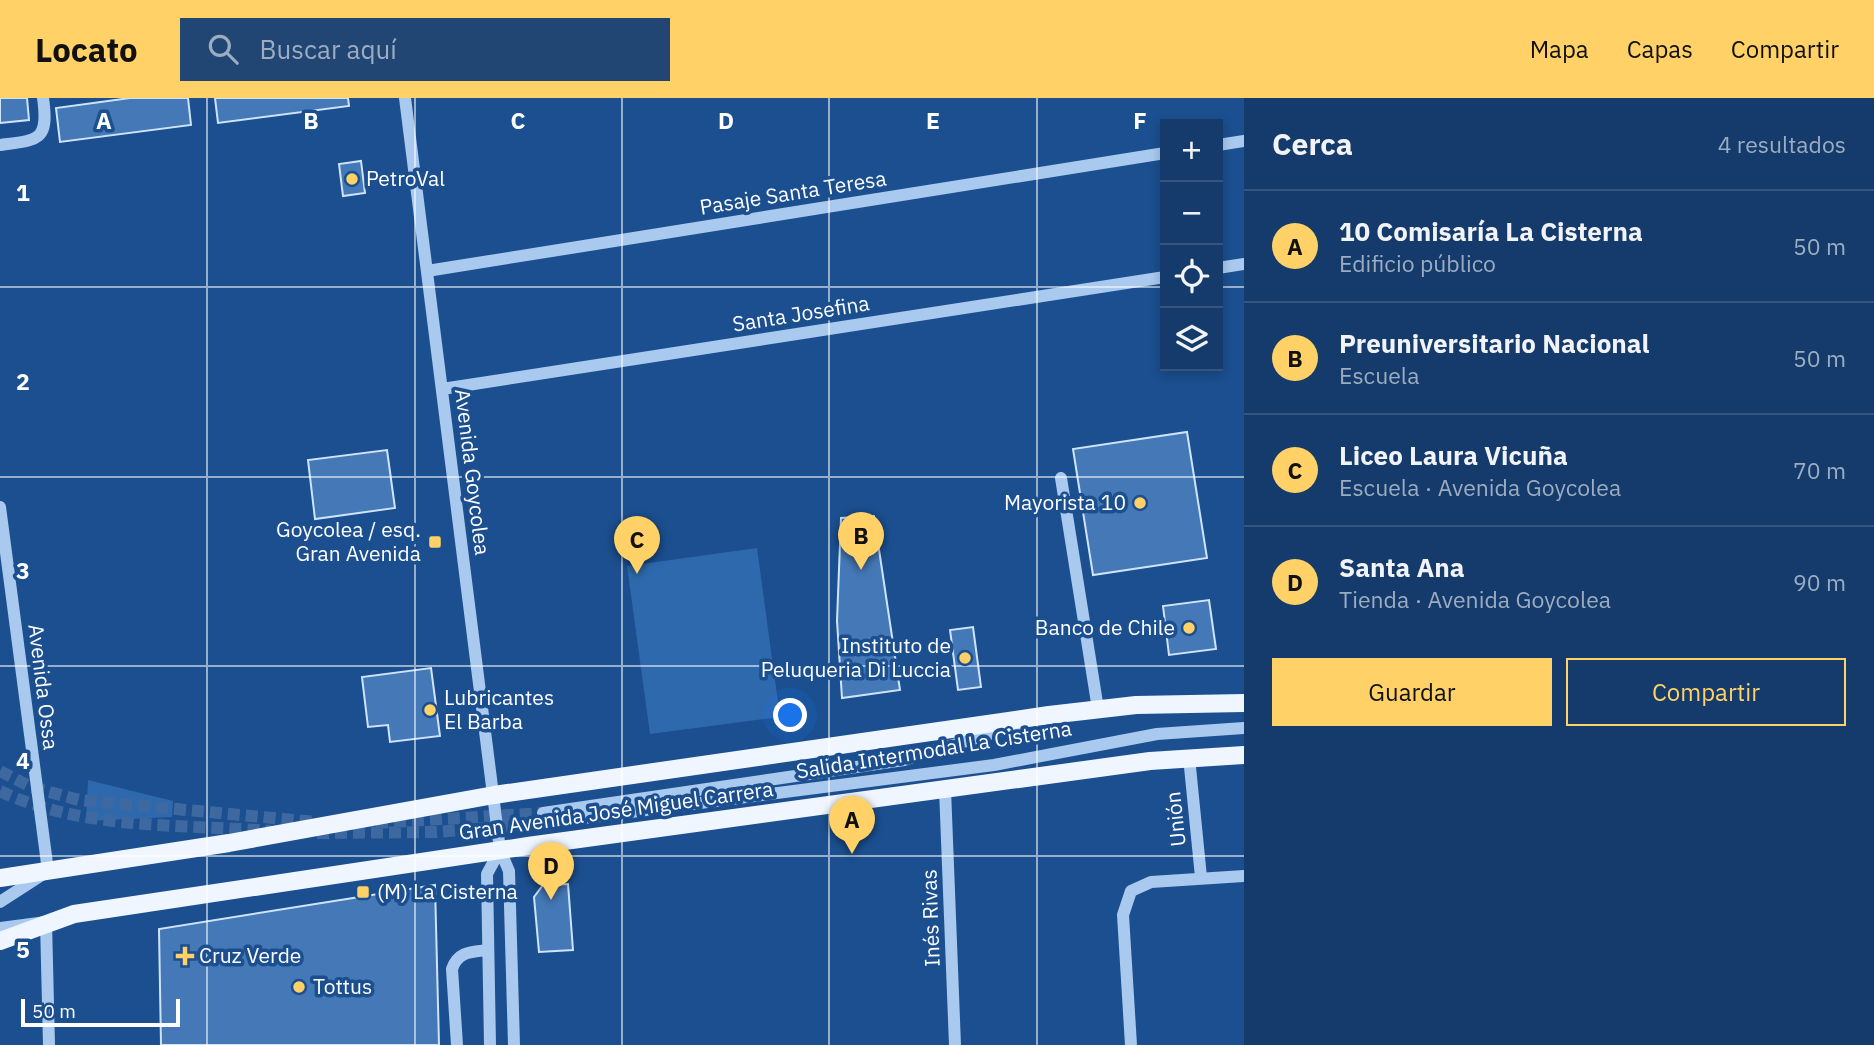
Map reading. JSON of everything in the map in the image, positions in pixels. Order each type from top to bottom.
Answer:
[{"type":"main road","name":"Gran Avenida José Miguel Carrera","points":[[0,878],[229,843],[494,795],[1049,715],[1174,703],[1244,704]]},
{"type":"main road","name":"Gran Avenida José Miguel Carrera","points":[[0,941],[74,914],[500,850],[1189,757],[1244,755]]},
{"type":"street","points":[[0,145],[33,140],[42,135],[46,125],[43,98]]},
{"type":"street","name":"Avenida Goycolea","points":[[405,98],[500,850],[508,863],[510,880],[514,1045]]},
{"type":"street","points":[[1223,144],[1244,141]]},
{"type":"street","name":"Pasaje Santa Teresa","points":[[427,271],[1160,154]]},
{"type":"street","points":[[1223,267],[1244,264]]},
{"type":"street","name":"Santa Josefina","points":[[442,389],[1160,277]]},
{"type":"street","points":[[1061,478],[1098,709]]},
{"type":"street","name":"Avenida Ossa","points":[[0,507],[48,871]]},
{"type":"street","name":"Salida Intermodal La Cisterna","points":[[1049,715],[954,747],[904,760],[545,818],[994,765],[1157,734],[1244,729]]},
{"type":"street","name":"Unión","points":[[1189,757],[1201,877]]},
{"type":"street","name":"Inés Rivas","points":[[945,789],[955,1045]]},
{"type":"street","points":[[490,1045],[486,874],[500,850]]},
{"type":"street","points":[[0,902],[48,871]]},
{"type":"street","points":[[1131,1045],[1123,915],[1126,899],[1144,883],[1244,876]]},
{"type":"street","points":[[0,928],[46,922],[49,1045]]},
{"type":"street","points":[[457,1045],[452,969],[461,954],[488,950]]},
{"type":"shaded area","points":[[757,548],[780,717],[650,734],[627,566]]},
{"type":"shaded area","points":[[88,780],[173,801],[172,817],[86,821]]},
{"type":"building","points":[[0,98],[27,98],[29,120],[0,123]]},
{"type":"building","points":[[130,98],[188,98],[191,125],[60,142],[56,108]]},
{"type":"building","points":[[215,98],[348,98],[349,106],[218,123]]},
{"type":"building","name":"PetroVal","points":[[361,161],[365,193],[343,196],[339,164]]},
{"type":"building","name":"Mayorista 10","points":[[1187,432],[1207,558],[1093,575],[1073,449]]},
{"type":"building","points":[[387,450],[395,508],[315,519],[308,460]]},
{"type":"building","points":[[874,516],[900,690],[842,698],[837,621],[841,518]]},
{"type":"building","name":"Banco de Chile","points":[[1209,600],[1216,649],[1169,655],[1163,606]]},
{"type":"building","name":"Instituto de Peluqueria Di Luccia","points":[[973,627],[981,687],[958,690],[950,630]]},
{"type":"building","points":[[431,668],[440,736],[390,742],[388,725],[368,727],[362,677]]},
{"type":"building","points":[[568,884],[573,950],[539,952],[534,897],[543,885]]},
{"type":"building","name":"Tottus","points":[[435,885],[439,1045],[161,1045],[159,929]]},
{"type":"tunnel","points":[[0,771],[31,787],[79,800],[316,822]]},
{"type":"tunnel","points":[[0,791],[31,804],[98,819],[168,826],[271,831]]},
{"type":"tunnel","points":[[376,823],[543,813]]},
{"type":"tunnel","points":[[317,833],[436,832],[546,823]]},
{"type":"place","name":"PetroVal","points":[[352,179]]},
{"type":"place","name":"Mayorista 10","points":[[1140,503]]},
{"type":"place","name":"Goycolea / esq. Gran Avenida","points":[[435,542]]},
{"type":"place","name":"Preuniversitario Nacional","points":[[861,570]]},
{"type":"place","name":"Liceo Laura Vicuña","points":[[637,574]]},
{"type":"place","name":"Banco de Chile","points":[[1189,628]]},
{"type":"place","name":"Instituto de Peluqueria Di Luccia","points":[[965,658]]},
{"type":"place","name":"Lubricantes El Barba","points":[[430,710]]},
{"type":"place","name":"10 Comisaría La Cisterna","points":[[852,854]]},
{"type":"place","name":"(M) La Cisterna","points":[[363,892]]},
{"type":"place","name":"Santa Ana","points":[[551,900]]},
{"type":"place","name":"Cruz Verde","points":[[185,956]]},
{"type":"place","name":"Tottus","points":[[299,987]]}]
